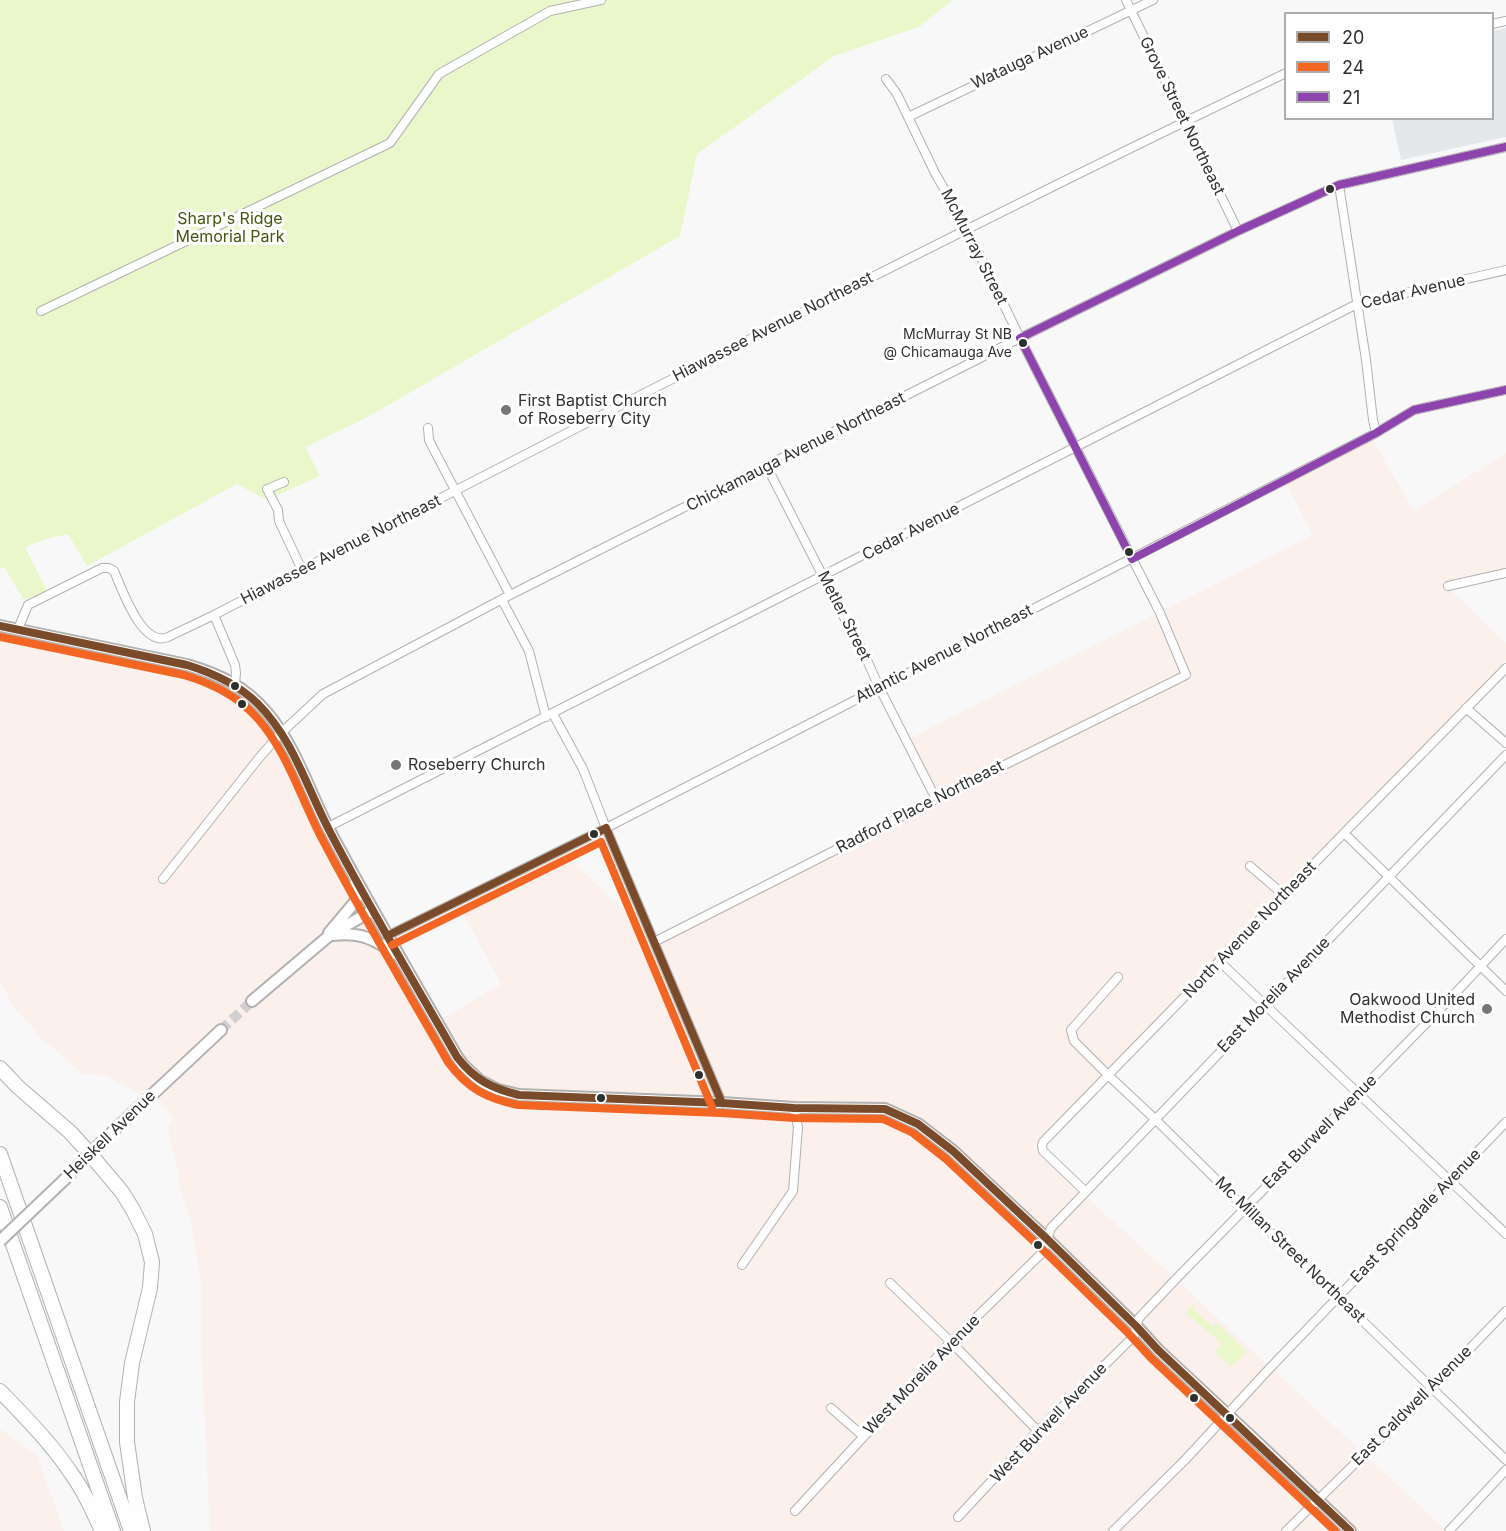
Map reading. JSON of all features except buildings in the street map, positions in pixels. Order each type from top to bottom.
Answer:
[{"type":"highway","points":[[0,1068],[18,1087],[70,1132],[90,1154],[122,1192],[145,1234],[152,1262],[150,1288],[132,1363],[127,1402],[127,1442],[135,1498],[143,1531]]},
{"type":"highway","points":[[0,1154],[131,1531]]},
{"type":"highway","points":[[0,1207],[113,1531]]},
{"type":"highway","points":[[0,1391],[43,1437],[72,1473],[102,1531]]},
{"type":"main road","points":[[0,626],[163,659],[205,670],[236,684],[259,705],[281,733],[328,827],[387,936],[462,1065],[480,1081],[508,1093],[534,1096],[794,1108],[885,1109],[918,1124],[953,1151],[1047,1239],[1158,1350],[1350,1531]]},
{"type":"main road","points":[[328,937],[332,927],[355,902],[355,877]]},
{"type":"main road","points":[[252,1001],[328,937],[373,910]]},
{"type":"main road","points":[[328,937],[349,933],[367,937],[399,956]]},
{"type":"main road","name":"Heiskell Avenue","points":[[0,1241],[221,1030]]},
{"type":"street","points":[[41,311],[390,142],[439,74],[550,11],[602,0]]},
{"type":"street","name":"Grove Street Northeast","points":[[1126,0],[1238,231]]},
{"type":"street","name":"Watauga Avenue","points":[[908,117],[1153,0]]},
{"type":"street","name":"Hiawassee Avenue Northeast","points":[[18,629],[28,606],[102,568],[109,568],[114,571],[133,614],[144,629],[150,636],[162,640],[967,229],[1284,74]]},
{"type":"street","name":"McMurray Street","points":[[886,79],[897,94],[935,173],[967,229],[1020,339],[1161,613],[1186,675]]},
{"type":"street","name":"Chickamauga Avenue Northeast","points":[[163,879],[281,733],[323,694],[510,595],[1238,231],[1339,185],[1506,147]]},
{"type":"street","points":[[1339,185],[1376,433]]},
{"type":"street","name":"Cedar Avenue","points":[[328,827],[1357,304],[1506,270]]},
{"type":"street","name":"Atlantic Avenue Northeast","points":[[387,936],[606,828],[1132,559],[1376,433],[1414,410],[1506,390]]},
{"type":"street","points":[[428,428],[429,440],[510,595]]},
{"type":"street","name":"Metler Street","points":[[767,466],[862,649],[936,799]]},
{"type":"street","points":[[284,482],[267,489],[302,570]]},
{"type":"street","points":[[1448,586],[1506,573]]},
{"type":"street","points":[[502,600],[529,651],[549,716],[583,769],[722,1103]]},
{"type":"street","points":[[214,615],[235,664],[236,684]]},
{"type":"street","name":"North Avenue Northeast","points":[[1086,1192],[1043,1151],[1043,1142],[1506,669]]},
{"type":"street","name":"Radford Place Northeast","points":[[654,942],[1186,675]]},
{"type":"street","points":[[1466,708],[1506,743]]},
{"type":"street","name":"East Morelia Avenue","points":[[1047,1239],[1051,1228],[1506,755]]},
{"type":"street","points":[[1344,833],[1506,991]]},
{"type":"street","points":[[1250,866],[1284,895]]},
{"type":"street","name":"East Burwell Avenue","points":[[1137,1327],[1139,1318],[1506,939]]},
{"type":"street","points":[[1219,961],[1506,1234]]},
{"type":"street","name":"Mc Millan Street Northeast","points":[[1118,977],[1071,1030],[1074,1041],[1506,1460]]},
{"type":"street","points":[[742,1265],[793,1191],[798,1127],[794,1108]]},
{"type":"street","name":"East Springdale Avenue","points":[[1113,1531],[1185,1460],[1338,1296],[1506,1122]]},
{"type":"street","name":"West Morelia Avenue","points":[[795,1510],[951,1342],[1043,1252],[1047,1239]]},
{"type":"street","points":[[890,1283],[1038,1431]]},
{"type":"street","name":"East Caldwell Avenue","points":[[1286,1531],[1432,1388],[1506,1311]]},
{"type":"street","name":"West Burwell Avenue","points":[[958,1517],[1038,1431],[1134,1336],[1137,1327]]},
{"type":"street","points":[[831,1408],[863,1437]]},
{"type":"street","points":[[1449,1531],[1506,1470]]},
{"type":"shaded area","points":[[1506,28],[1506,137],[1401,160],[1392,120],[1494,120],[1494,31]]},
{"type":"shaded area","points":[[1372,439],[1414,511],[1506,453],[1506,570],[1444,584],[1506,643],[1506,661],[1033,1147],[1447,1531],[210,1531],[202,1361],[201,1284],[190,1218],[181,1192],[168,1128],[174,1117],[162,1105],[107,1076],[82,1073],[41,1038],[12,1004],[0,981],[0,640],[176,673],[222,688],[249,711],[284,761],[346,890],[383,956],[391,960],[403,975],[432,1025],[501,984],[459,906],[563,853],[659,943],[939,801],[907,740],[1313,535],[1286,483]]},
{"type":"shaded area","points":[[0,1429],[37,1455],[64,1531],[0,1531]]},
{"type":"green space","name":"Sharp's Ridge Memorial Park","points":[[0,0],[953,0],[919,27],[834,56],[697,154],[680,236],[366,418],[305,447],[320,476],[267,500],[237,484],[87,566],[68,534],[25,547],[47,591],[24,600],[4,567],[0,569]]},
{"type":"green space","points":[[1195,1302],[1192,1308],[1212,1326],[1219,1325],[1247,1352],[1231,1367],[1215,1352],[1222,1344],[1185,1313]]},
{"type":"tunnel","points":[[221,1030],[252,1001]]},
{"type":"transit line","name":"21","points":[[1506,147],[1339,185],[1238,231],[1020,338],[1132,559],[1376,433],[1414,410],[1506,390]]},
{"type":"transit line","name":"20","points":[[0,626],[187,665],[225,680],[258,704],[290,748],[344,859],[457,1057],[477,1077],[492,1086],[519,1095],[794,1108],[885,1109],[918,1124],[953,1151],[1047,1239],[1158,1350],[1350,1531]]},
{"type":"transit line","name":"24","points":[[0,637],[184,675],[224,692],[250,711],[277,746],[335,864],[448,1062],[470,1086],[496,1099],[518,1105],[794,1118],[883,1119],[913,1133],[946,1159],[1040,1247],[1151,1358],[1335,1531]]},
{"type":"transit line","name":"20","points":[[387,936],[606,828],[722,1103]]},
{"type":"transit line","name":"24","points":[[392,945],[601,842],[712,1107]]},
{"type":"place","name":"McMurray St NB @ Chicamauga Ave","points":[[1023,343]]},
{"type":"place","name":"First Baptist Church of Roseberry City","points":[[506,410]]},
{"type":"place","name":"Roseberry Church","points":[[396,765]]},
{"type":"place","name":"Oakwood United Methodist Church","points":[[1487,1009]]}]
